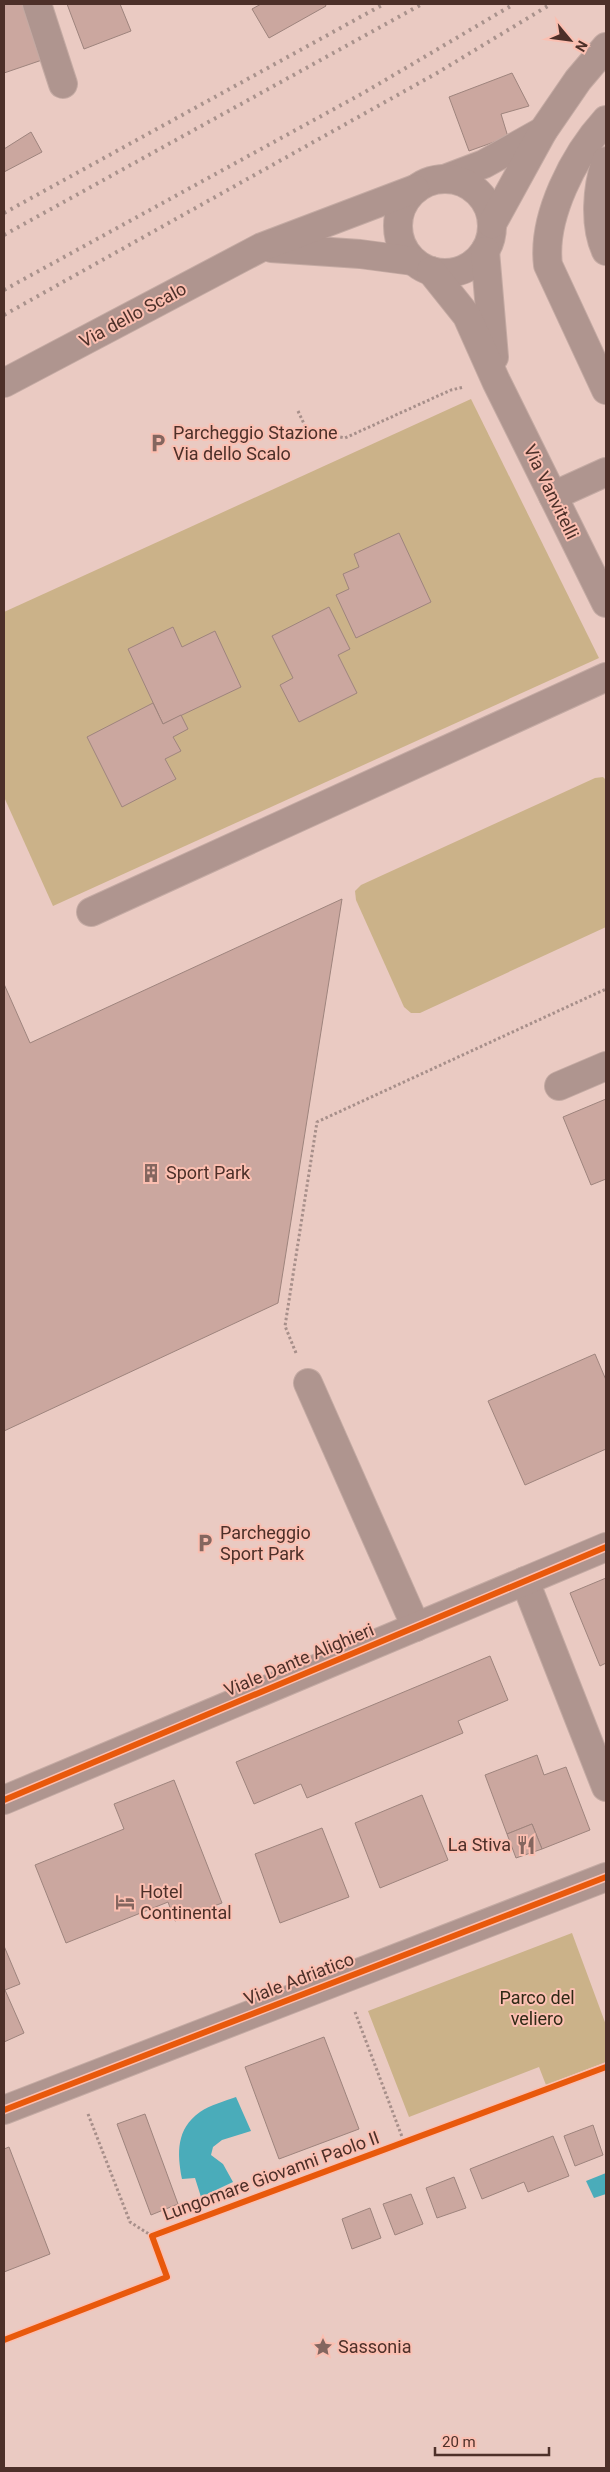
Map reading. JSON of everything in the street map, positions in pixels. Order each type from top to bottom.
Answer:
[{"type":"street","points":[[37,4],[63,84]]},
{"type":"street","points":[[262,247],[360,254],[422,266],[446,273],[462,270],[475,263],[485,251],[492,224],[543,131],[578,80],[606,47]]},
{"type":"street","points":[[606,120],[592,138],[566,184],[553,215],[546,248],[548,265],[606,390]]},
{"type":"street","points":[[447,178],[484,164],[543,131]]},
{"type":"street","points":[[606,161],[599,181],[598,200],[603,244],[606,251]]},
{"type":"street","points":[[422,266],[403,249],[398,233],[398,216],[404,201],[415,189],[436,178],[461,180],[474,188],[483,198],[490,210],[492,224]]},
{"type":"street","name":"Via dello Scalo","points":[[4,383],[262,247],[415,189]]},
{"type":"street","name":"Via Vanvitelli","points":[[485,251],[496,381]]},
{"type":"street","name":"Via Vanvitelli","points":[[422,266],[467,316],[496,381],[553,496],[603,588]]},
{"type":"street","points":[[553,496],[606,472]]},
{"type":"street","points":[[91,912],[606,677]]},
{"type":"street","points":[[559,1086],[606,1066]]},
{"type":"street","points":[[308,1383],[416,1627]]},
{"type":"street","name":"Viale Dante Alighieri","points":[[4,1800],[606,1547]]},
{"type":"street","points":[[525,1581],[606,1787]]},
{"type":"street","name":"Viale Adriatico","points":[[4,2110],[606,1877]]},
{"type":"path","points":[[298,411],[307,430],[345,438],[451,390],[496,381]]},
{"type":"path","points":[[308,1383],[285,1326],[317,1122],[606,989]]},
{"type":"path","points":[[355,2012],[404,2142]]},
{"type":"path","points":[[88,2114],[130,2222],[152,2236]]},
{"type":"green space","points":[[471,399],[599,658],[53,906],[4,797],[4,612]]},
{"type":"green space","points":[[603,777],[606,780],[606,927],[420,1013],[411,1013],[404,1007],[356,900],[355,891],[361,885],[595,778]]},
{"type":"green space","name":"Parco del veliero","points":[[572,1933],[606,2025],[606,2062],[546,2085],[539,2067],[409,2117],[368,2011]]},
{"type":"water","points":[[236,2097],[251,2131],[222,2140],[213,2147],[211,2155],[223,2164],[233,2182],[201,2197],[195,2178],[182,2179],[179,2151],[182,2134],[186,2126],[200,2112]]},
{"type":"water","points":[[606,2173],[606,2194],[594,2198],[586,2181]]},
{"type":"building","points":[[4,4],[26,4],[45,59],[4,73]]},
{"type":"building","points":[[67,4],[120,4],[131,31],[84,49]]},
{"type":"building","points":[[261,4],[325,4],[326,6],[269,38],[252,9]]},
{"type":"building","points":[[512,73],[529,106],[501,114],[508,137],[469,151],[449,97]]},
{"type":"building","points":[[31,132],[42,152],[4,172],[4,149]]},
{"type":"building","points":[[399,533],[431,602],[356,638],[336,595],[349,589],[343,574],[359,567],[354,554]]},
{"type":"building","points":[[329,607],[350,649],[338,655],[357,693],[299,722],[280,685],[293,678],[272,636]]},
{"type":"building","points":[[173,627],[182,647],[215,631],[241,687],[163,724],[128,649]]},
{"type":"building","points":[[153,703],[163,724],[181,715],[188,729],[173,737],[181,751],[165,759],[176,779],[122,807],[87,737]]},
{"type":"building","name":"Sport Park","points":[[342,899],[278,1303],[4,1431],[4,984],[30,1043]]},
{"type":"building","points":[[606,1099],[606,1179],[591,1185],[563,1117]]},
{"type":"building","points":[[595,1354],[606,1380],[606,1449],[525,1485],[488,1401]]},
{"type":"building","points":[[606,1578],[606,1663],[600,1666],[570,1593]]},
{"type":"building","points":[[490,1656],[508,1700],[458,1721],[463,1733],[307,1798],[301,1784],[254,1804],[236,1762]]},
{"type":"building","points":[[537,1755],[544,1775],[566,1767],[590,1830],[542,1849],[532,1824],[507,1834],[485,1775]]},
{"type":"building","points":[[174,1780],[222,1903],[175,1921],[168,1902],[66,1943],[35,1865],[124,1829],[114,1804]]},
{"type":"building","points":[[422,1795],[448,1860],[380,1888],[355,1823]]},
{"type":"building","points":[[532,1824],[542,1849],[516,1858],[507,1834]]},
{"type":"building","points":[[322,1828],[349,1897],[280,1923],[255,1854]]},
{"type":"building","points":[[4,1946],[20,1984],[5,1990],[24,2033],[4,2042]]},
{"type":"building","points":[[324,2037],[359,2129],[279,2159],[245,2067]]},
{"type":"building","points":[[145,2114],[178,2204],[151,2215],[117,2124]]},
{"type":"building","points":[[593,2125],[603,2155],[575,2166],[564,2136]]},
{"type":"building","points":[[553,2136],[569,2176],[528,2192],[524,2182],[482,2199],[470,2169]]},
{"type":"building","points":[[9,2147],[50,2254],[4,2272],[4,2149]]},
{"type":"building","points":[[454,2177],[466,2208],[437,2218],[426,2188]]},
{"type":"building","points":[[411,2194],[423,2224],[395,2235],[383,2204]]},
{"type":"building","points":[[370,2208],[381,2238],[352,2249],[342,2219]]},
{"type":"railway","points":[[4,213],[384,4]]},
{"type":"railway","points":[[4,235],[422,4]]},
{"type":"railway","points":[[4,290],[365,92],[514,4]]},
{"type":"railway","points":[[4,315],[437,73],[551,4]]},
{"type":"cycle path","points":[[4,1800],[606,1547]]},
{"type":"cycle path","points":[[4,2110],[606,1877]]},
{"type":"cycle path","name":"Lungomare Giovanni Paolo II","points":[[4,2340],[167,2277],[152,2236],[606,2067]]},
{"type":"place","name":"Parcheggio Stazione Via dello Scalo","points":[[158,443]]},
{"type":"place","name":"Sport Park","points":[[151,1173]]},
{"type":"place","name":"Parcheggio Sport Park","points":[[205,1543]]},
{"type":"place","name":"La Stiva","points":[[526,1845]]},
{"type":"place","name":"Hotel Continental","points":[[125,1902]]},
{"type":"place","name":"Sassonia","points":[[323,2347]]}]
